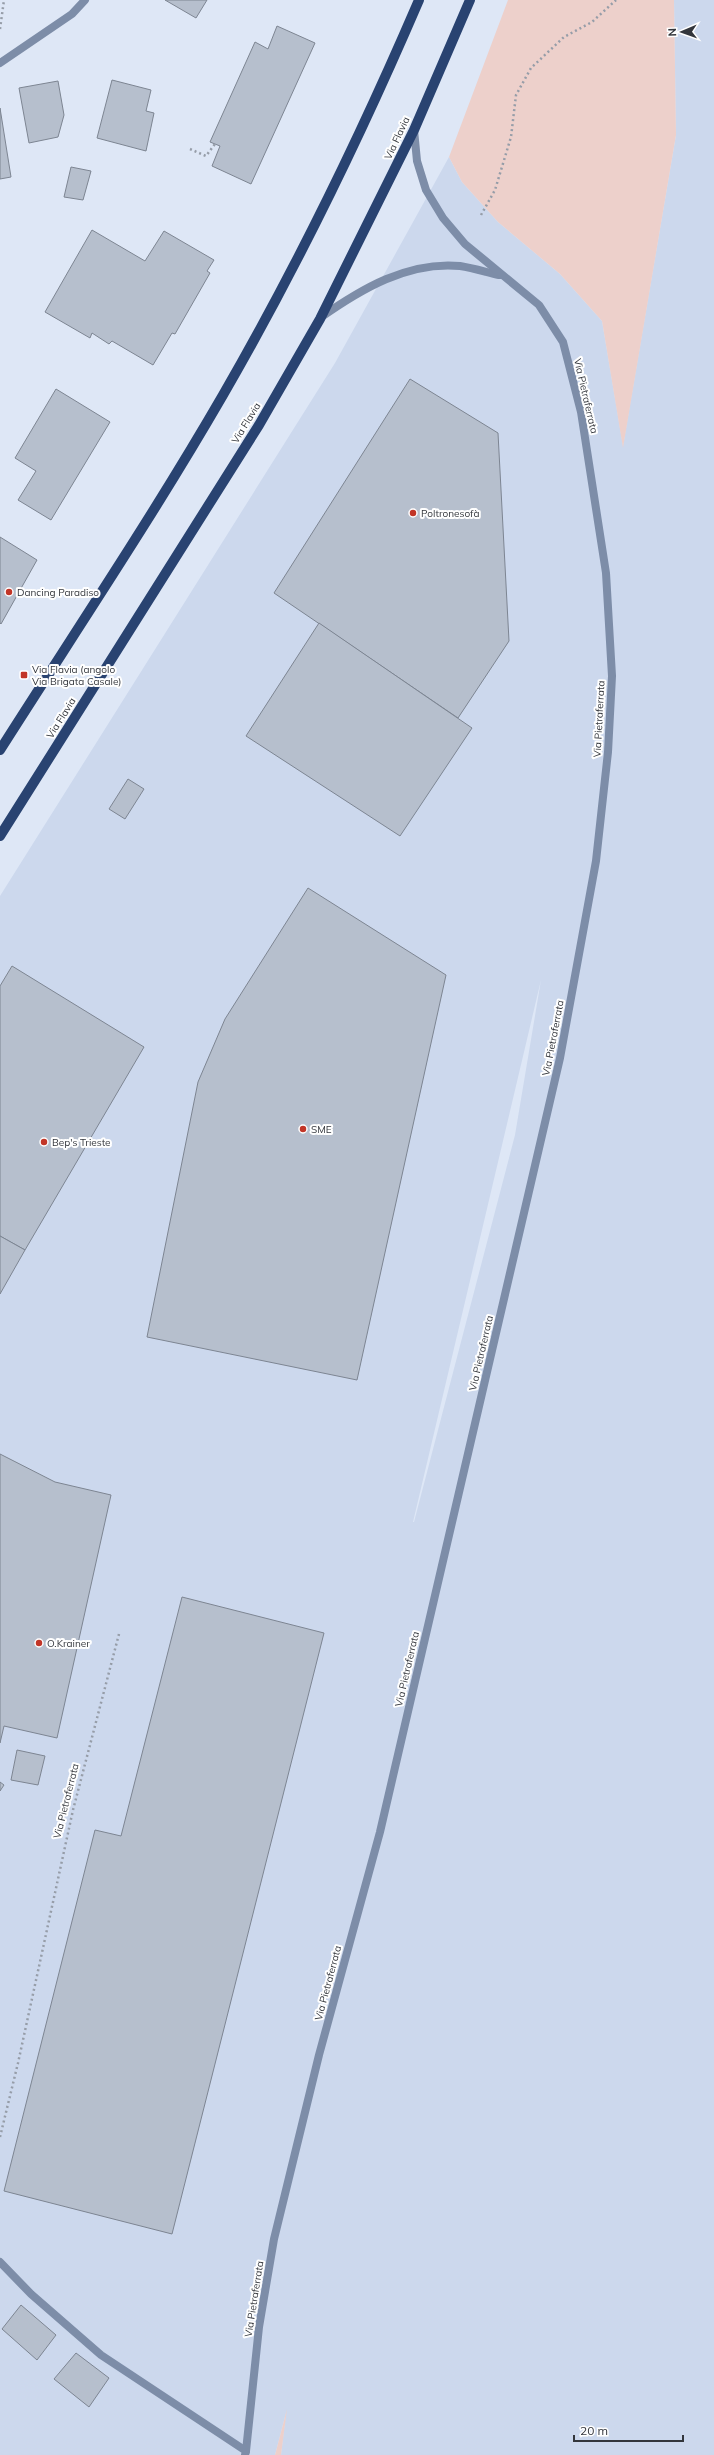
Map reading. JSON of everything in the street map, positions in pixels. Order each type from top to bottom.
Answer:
[{"type":"main road","points":[[0,750],[214,409],[277,298],[337,183],[419,0]]},
{"type":"main road","name":"Via Flavia","points":[[0,836],[251,438],[320,318],[414,130],[470,0]]},
{"type":"street","points":[[0,63],[72,14],[85,0]]},
{"type":"street","name":"Via Pietraferrata","points":[[0,2262],[31,2294],[101,2355],[246,2453],[259,2327],[274,2239],[319,2055],[389,1793],[560,1058],[596,861],[608,752],[612,676],[606,573],[592,474],[581,412],[563,342],[539,305],[500,275],[465,244],[440,213],[426,190],[417,161],[414,130]]},
{"type":"street","name":"Via Pietraferrata","points":[[320,318],[369,286],[422,267],[460,266],[500,275]]},
{"type":"path","points":[[0,29],[4,0]]},
{"type":"path","points":[[481,215],[495,190],[511,137],[516,96],[531,68],[564,37],[592,22],[616,0]]},
{"type":"path","points":[[190,149],[206,156],[215,144]]},
{"type":"path","name":"Via Pietraferrata","points":[[0,2137],[18,2063],[73,1810],[119,1634]]},
{"type":"shaded area","points":[[508,0],[674,0],[676,135],[623,448],[602,321],[560,274],[498,222],[462,182],[449,157]]},
{"type":"shaded area","points":[[674,0],[714,0],[714,2455],[281,2455],[286,2413],[275,2455],[0,2455],[0,896],[335,363],[449,157],[462,182],[498,222],[560,274],[602,321],[623,446],[676,135]],"holes":[[[541,980],[515,1135],[414,1522],[413,1522]]]},
{"type":"shaded area","points":[[287,2409],[281,2455],[275,2455]]},
{"type":"building","points":[[165,0],[207,0],[196,18]]},
{"type":"building","points":[[277,26],[315,43],[251,184],[212,166],[220,146],[210,142],[255,42],[268,49]]},
{"type":"building","points":[[112,80],[151,90],[146,111],[154,113],[146,151],[97,138]]},
{"type":"building","points":[[58,81],[64,115],[58,137],[29,143],[19,88]]},
{"type":"building","points":[[0,108],[11,177],[0,179]]},
{"type":"building","points":[[71,167],[91,171],[83,200],[64,197]]},
{"type":"building","points":[[92,230],[145,261],[164,231],[214,260],[207,271],[210,273],[175,334],[172,333],[153,365],[112,341],[109,344],[92,333],[90,338],[45,312]]},
{"type":"building","name":"Poltronesofà","points":[[410,379],[498,433],[509,641],[458,718],[274,593]]},
{"type":"building","points":[[56,389],[110,422],[51,520],[18,500],[36,471],[15,458]]},
{"type":"building","name":"Dancing Paradiso","points":[[0,537],[37,560],[1,624],[0,623]]},
{"type":"building","points":[[319,623],[472,728],[400,836],[246,736]]},
{"type":"building","points":[[128,779],[144,789],[125,819],[109,809]]},
{"type":"building","points":[[308,888],[446,975],[357,1380],[147,1337],[198,1082],[225,1019]]},
{"type":"building","name":"Bep's Trieste","points":[[12,966],[144,1047],[25,1250],[0,1236],[0,986]]},
{"type":"building","points":[[0,1236],[25,1250],[0,1294]]},
{"type":"building","name":"O.Krainer","points":[[0,1454],[55,1482],[111,1495],[57,1738],[4,1726],[0,1743]]},
{"type":"building","points":[[182,1597],[324,1633],[172,2234],[4,2191],[95,1830],[121,1836]]},
{"type":"building","points":[[17,1750],[45,1756],[38,1785],[11,1780]]},
{"type":"building","points":[[0,1782],[4,1785],[0,1791]]},
{"type":"building","points":[[21,2305],[56,2335],[37,2360],[2,2329]]},
{"type":"building","points":[[76,2353],[109,2378],[89,2407],[54,2379]]},
{"type":"place","name":"Poltronesofà","points":[[413,513]]},
{"type":"place","name":"Dancing Paradiso","points":[[9,592]]},
{"type":"place","name":"Via Flavia (angolo Via Brigata Casale)","points":[[24,675]]},
{"type":"place","name":"SME","points":[[303,1129]]},
{"type":"place","name":"Bep's Trieste","points":[[44,1142]]},
{"type":"place","name":"O.Krainer","points":[[39,1643]]}]
